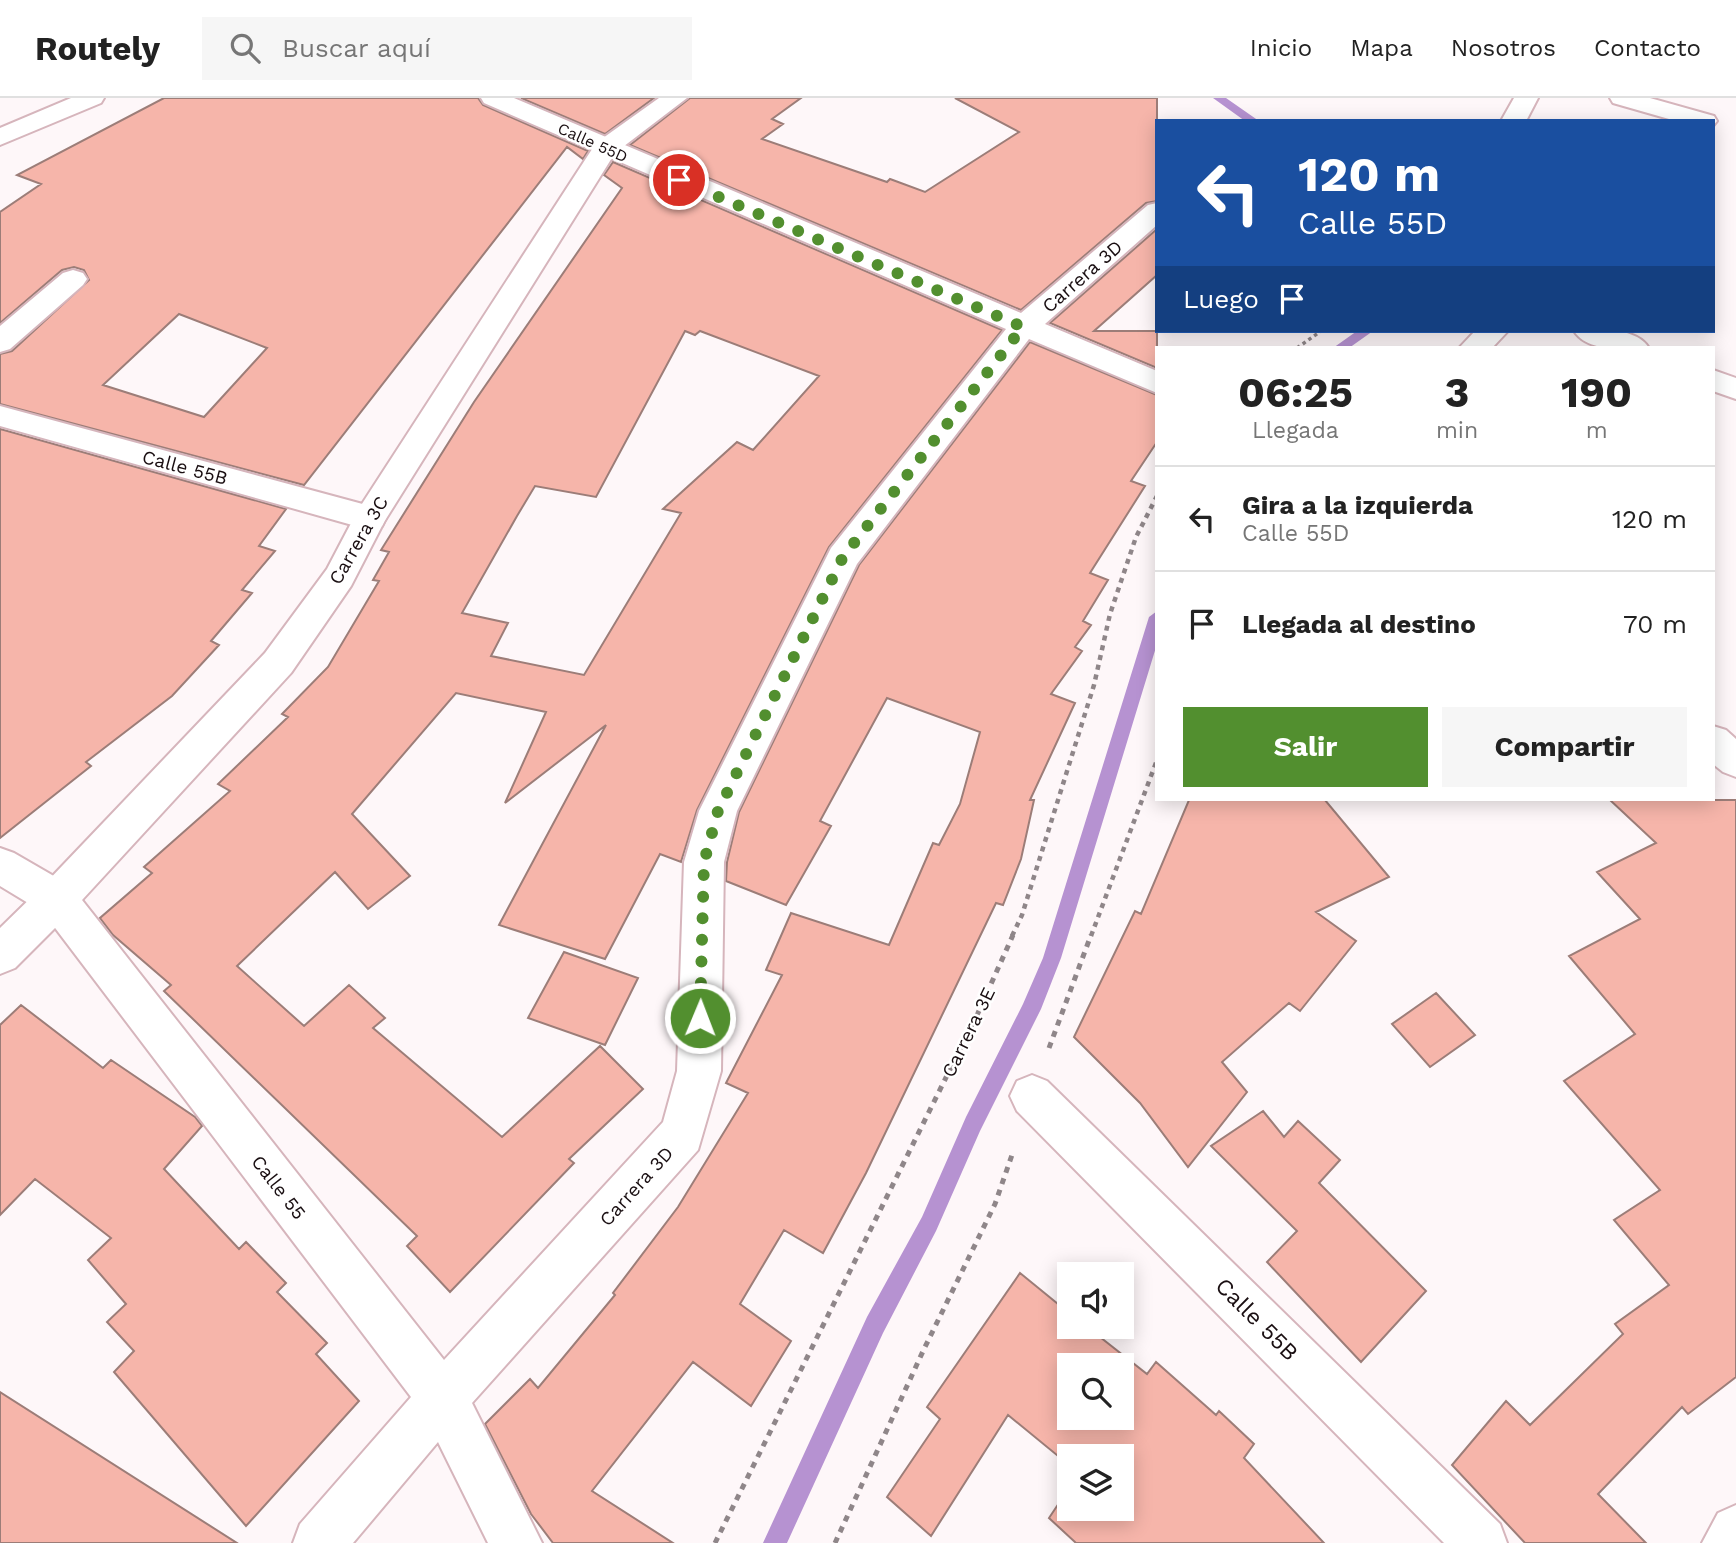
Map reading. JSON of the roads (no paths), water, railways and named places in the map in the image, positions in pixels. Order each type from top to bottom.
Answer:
[{"type":"street","points":[[0,137],[92,98]]},
{"type":"street","name":"Calle 55D","points":[[492,98],[1155,382]]},
{"type":"street","name":"Carrera 3C","points":[[0,955],[57,900],[278,663],[339,577],[370,518],[605,148],[675,98]]},
{"type":"street","points":[[1514,119],[1526,98]]},
{"type":"street","points":[[1622,98],[1699,119]]},
{"type":"street","name":"Carrera 3D","points":[[319,1543],[443,1398],[682,1135],[699,1071],[704,862],[718,811],[843,557],[1023,327],[1155,213]]},
{"type":"street","points":[[0,342],[73,279]]},
{"type":"street","points":[[1476,346],[1491,333]]},
{"type":"street","points":[[1594,333],[1628,346]]},
{"type":"street","points":[[1715,381],[1736,388]]},
{"type":"street","name":"Calle 55B","points":[[0,415],[370,518]]},
{"type":"street","points":[[1715,743],[1736,761]]},
{"type":"street","name":"Calle 55","points":[[0,866],[57,900],[443,1398],[516,1543]]},
{"type":"street","name":"Calle 55B","points":[[1032,1096],[1481,1543]]},
{"type":"street","points":[[1728,1543],[1736,1531]]},
{"type":"waterway","points":[[1219,98],[1250,119]]},
{"type":"waterway","points":[[1343,346],[1363,333]]},
{"type":"waterway","points":[[775,1543],[875,1325],[929,1224],[973,1124],[1031,1009],[1052,958],[1155,623]]}]
